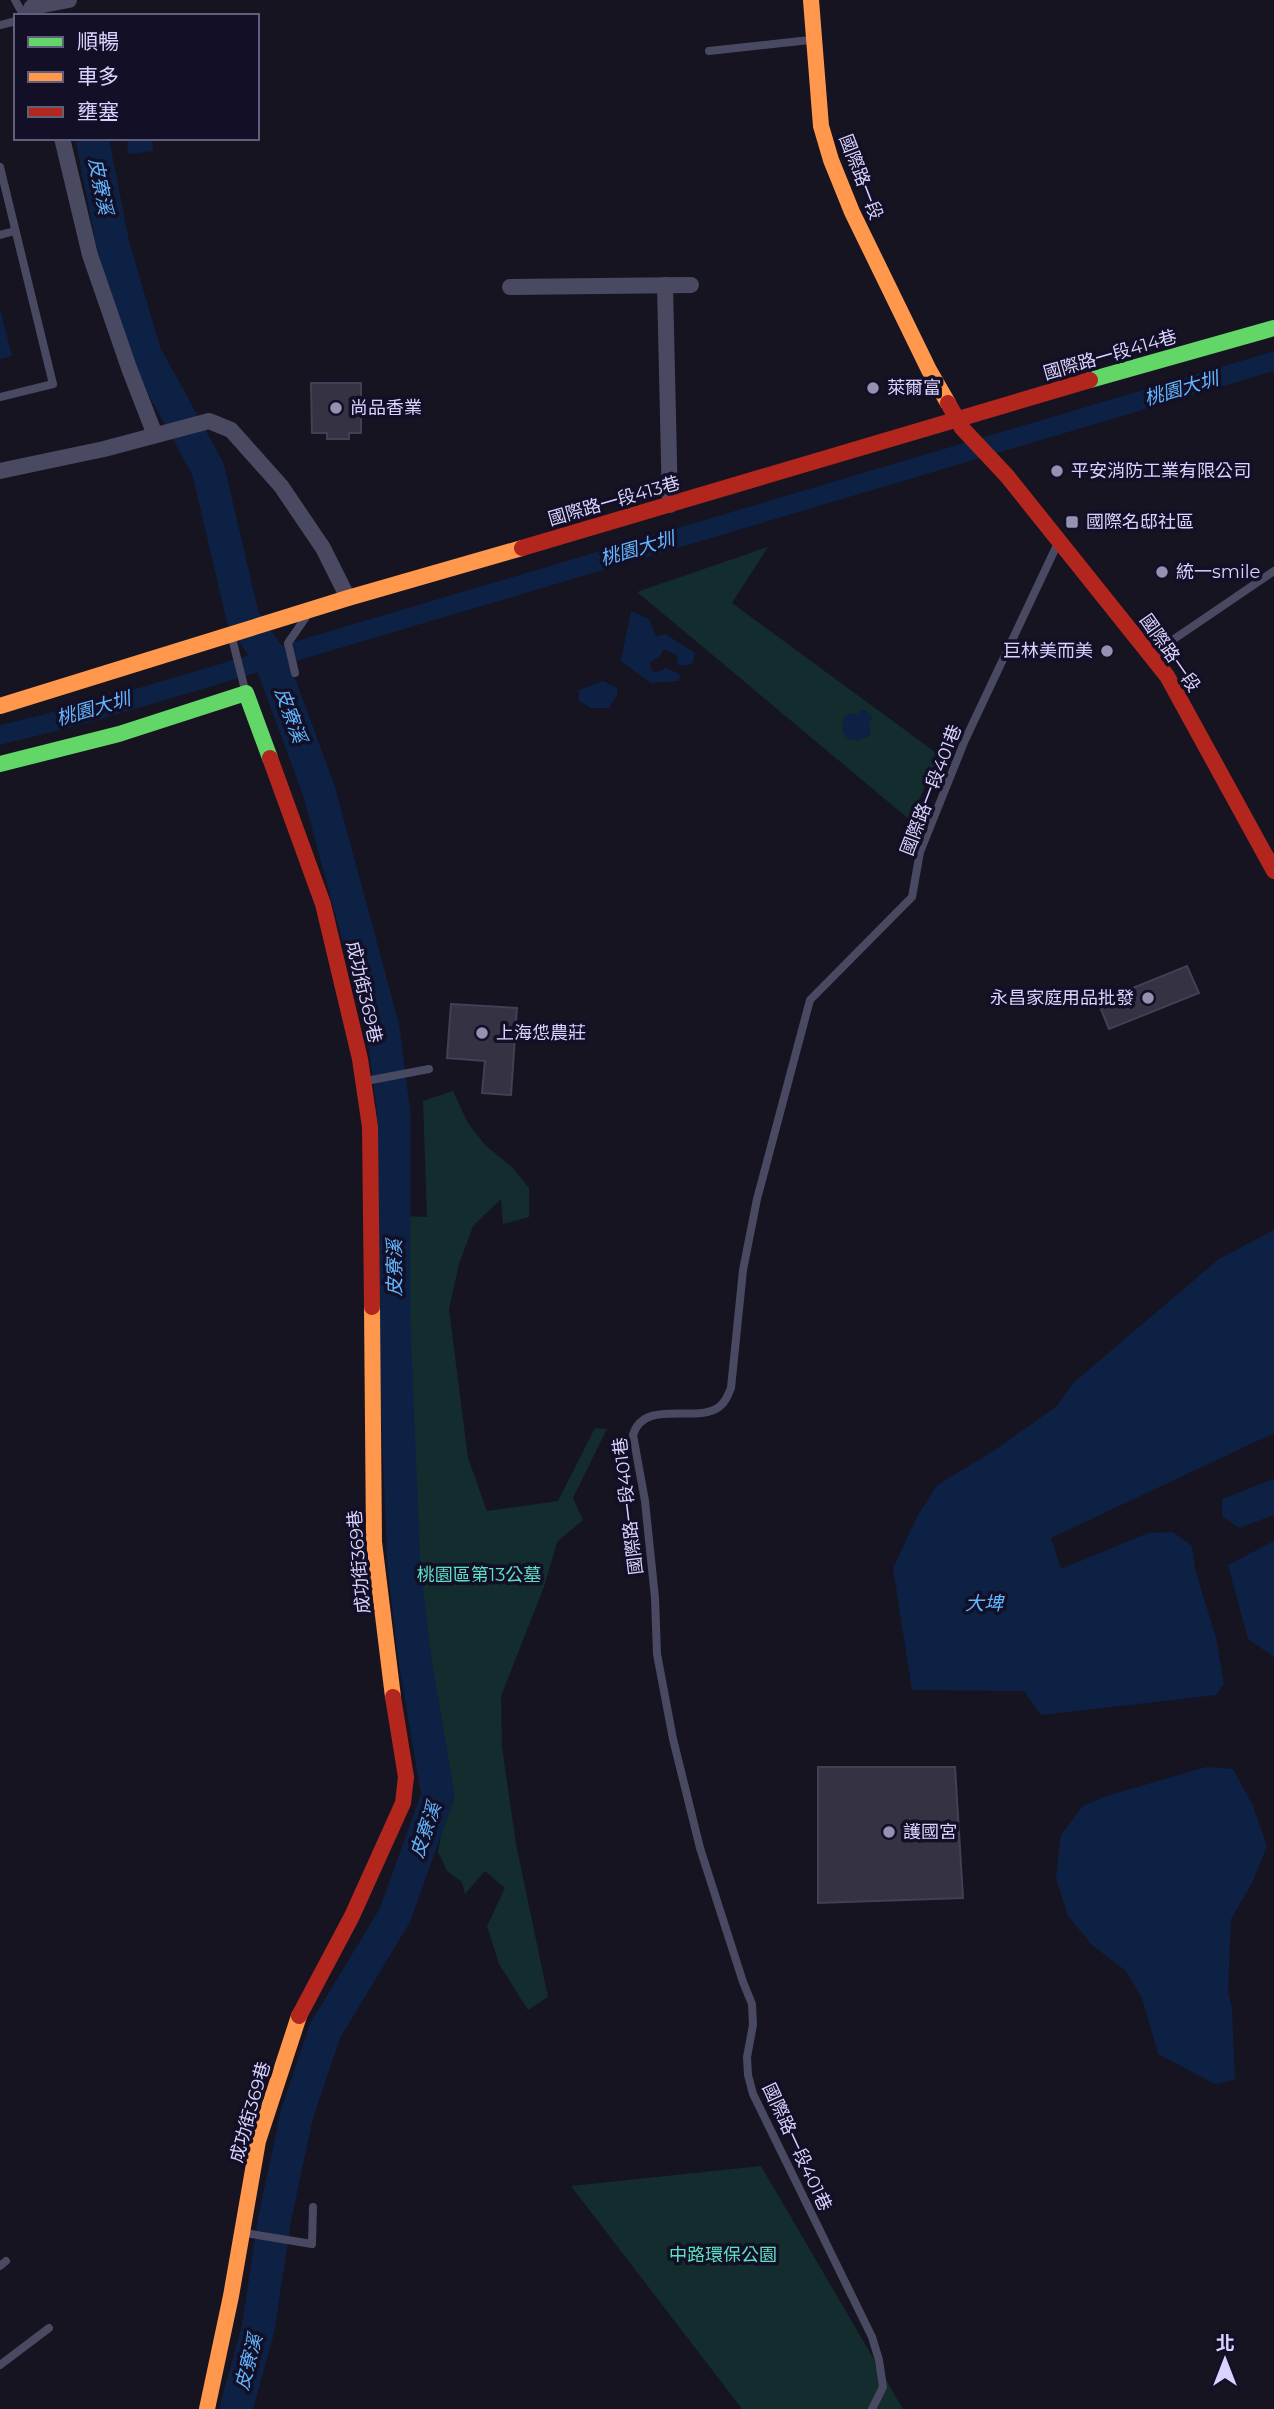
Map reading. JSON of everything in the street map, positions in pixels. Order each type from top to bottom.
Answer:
[{"type":"street","points":[[28,13],[69,0]]},
{"type":"street","name":"國際路一段","points":[[811,0],[821,126],[831,160],[852,212],[929,370],[959,423],[1007,476],[1152,654],[1167,676],[1274,871]]},
{"type":"street","points":[[62,140],[90,255],[128,368],[160,434]]},
{"type":"street","points":[[665,285],[670,505]]},
{"type":"street","points":[[510,287],[691,285]]},
{"type":"street","name":"國際路一段414巷","points":[[959,423],[1274,328]]},
{"type":"street","points":[[0,471],[104,449],[209,421],[231,430],[281,486],[323,548],[348,598]]},
{"type":"street","name":"國際路一段413巷","points":[[231,634],[959,423]]},
{"type":"street","points":[[0,706],[231,634]]},
{"type":"street","points":[[0,764],[119,734],[246,693]]},
{"type":"street","name":"成功街369巷","points":[[207,2409],[246,2233],[258,2141],[300,2012],[352,1916],[398,1816],[403,1803],[406,1777],[389,1674],[374,1542],[369,1127],[364,1081],[323,904],[246,693]]},
{"type":"lane","points":[[15,0],[28,13]]},
{"type":"lane","points":[[709,51],[813,39]]},
{"type":"lane","points":[[0,167],[53,384],[0,397]]},
{"type":"lane","points":[[0,235],[15,231]]},
{"type":"lane","name":"國際路一段401巷","points":[[872,2409],[883,2387],[872,2337],[752,2094],[747,2057],[753,2025],[752,2004],[699,1848],[673,1739],[657,1654],[655,1598],[645,1501],[633,1435],[635,1426],[644,1418],[712,1410],[726,1401],[731,1388],[743,1270],[757,1199],[810,1000],[912,897],[920,852],[965,740],[1059,540]]},
{"type":"lane","points":[[1152,654],[1274,571]]},
{"type":"lane","points":[[295,673],[288,643],[311,609]]},
{"type":"lane","points":[[231,634],[246,693]]},
{"type":"lane","points":[[364,1081],[429,1069]]},
{"type":"lane","points":[[246,2233],[312,2244],[313,2207]]},
{"type":"lane","points":[[0,2365],[48,2328]]},
{"type":"green space","points":[[768,547],[732,603],[939,755],[910,820],[637,592]]},
{"type":"green space","name":"桃園區第13公墓","points":[[453,1091],[468,1123],[485,1145],[513,1168],[529,1188],[529,1217],[503,1224],[501,1199],[473,1226],[459,1264],[449,1309],[468,1458],[487,1511],[558,1501],[595,1428],[607,1429],[573,1498],[583,1520],[557,1542],[544,1587],[501,1696],[502,1747],[516,1844],[548,1997],[528,2010],[499,1964],[487,1926],[505,1888],[485,1871],[465,1894],[462,1882],[447,1871],[438,1852],[448,1791],[413,1563],[404,1255],[406,1216],[427,1217],[423,1101]]},
{"type":"green space","name":"中路環保公園","points":[[761,2166],[903,2409],[742,2409],[571,2186]]},
{"type":"water","points":[[127,140],[152,140],[153,151],[128,154]]},
{"type":"water","points":[[0,309],[12,356],[0,359]]},
{"type":"water","points":[[631,611],[649,619],[656,636],[665,634],[695,653],[693,663],[685,666],[677,664],[678,656],[664,649],[660,656],[649,663],[654,673],[666,668],[681,675],[678,681],[651,683],[621,661]]},
{"type":"water","points":[[603,681],[617,688],[617,695],[609,708],[591,708],[579,701],[579,690]]},
{"type":"water","points":[[863,709],[873,718],[869,723],[871,735],[859,741],[846,738],[842,727],[844,719],[849,713],[856,715]]},
{"type":"water","name":"大埤","points":[[1274,1230],[1274,1433],[1051,1538],[1061,1569],[1148,1533],[1173,1532],[1192,1546],[1195,1569],[1216,1638],[1224,1684],[1216,1695],[1041,1715],[1024,1691],[912,1690],[893,1568],[918,1515],[937,1485],[992,1452],[1057,1406],[1073,1383],[1219,1259]]},
{"type":"water","points":[[1274,1479],[1274,1515],[1239,1528],[1222,1516],[1222,1499]]},
{"type":"water","points":[[1274,1541],[1274,1657],[1248,1639],[1228,1565]]},
{"type":"water","points":[[1206,1767],[1233,1769],[1253,1806],[1267,1846],[1252,1883],[1231,1919],[1228,1992],[1232,2008],[1235,2080],[1215,2084],[1158,2054],[1142,1998],[1126,1971],[1092,1945],[1068,1916],[1056,1878],[1061,1835],[1082,1807],[1103,1797]]},
{"type":"building","name":"尚品香業","points":[[311,383],[361,383],[361,433],[349,433],[349,439],[327,439],[327,433],[312,433]]},
{"type":"building","name":"永昌家庭用品批發","points":[[1187,966],[1199,993],[1109,1029],[1098,1002]]},
{"type":"building","name":"上海怹農莊","points":[[451,1004],[517,1008],[511,1095],[482,1093],[485,1061],[447,1058]]},
{"type":"building","name":"護國宮","points":[[818,1767],[955,1767],[963,1898],[818,1903]]},
{"type":"waterway","name":"皮寮溪","points":[[92,140],[113,245],[145,354],[208,469],[243,618],[270,658],[319,791],[383,1028],[394,1115],[394,1325],[404,1567],[415,1660],[438,1795],[395,1915],[325,2031],[297,2114],[275,2217],[258,2329],[236,2409]]},
{"type":"waterway","name":"桃園大圳","points":[[0,735],[81,715],[1274,361]]},
{"type":"traffic: fast","points":[[1090,380],[1274,328]]},
{"type":"traffic: fast","points":[[0,764],[119,734],[246,693],[270,758]]},
{"type":"traffic: slow","points":[[811,0],[821,126],[831,160],[852,212],[929,370],[948,403]]},
{"type":"traffic: slow","points":[[0,706],[348,598],[522,548]]},
{"type":"traffic: slow","points":[[372,1307],[374,1542],[393,1697]]},
{"type":"traffic: slow","points":[[207,2409],[231,2296],[258,2141],[299,2016]]},
{"type":"traffic: jam","points":[[522,548],[1090,380]]},
{"type":"traffic: jam","points":[[948,403],[962,428],[1007,476],[1167,676],[1274,871]]},
{"type":"traffic: jam","points":[[270,758],[323,904],[360,1059],[370,1127],[372,1307]]},
{"type":"traffic: jam","points":[[299,2016],[352,1916],[403,1803],[406,1777],[393,1697]]},
{"type":"place","name":"萊爾富","points":[[873,388]]},
{"type":"place","name":"尚品香業","points":[[336,408]]},
{"type":"place","name":"平安消防工業有限公司","points":[[1057,471]]},
{"type":"place","name":"國際名邸社區","points":[[1072,522]]},
{"type":"place","name":"統一smile","points":[[1162,572]]},
{"type":"place","name":"巨林美而美","points":[[1107,651]]},
{"type":"place","name":"永昌家庭用品批發","points":[[1148,998]]},
{"type":"place","name":"上海怹農莊","points":[[482,1033]]},
{"type":"place","name":"護國宮","points":[[889,1832]]}]
